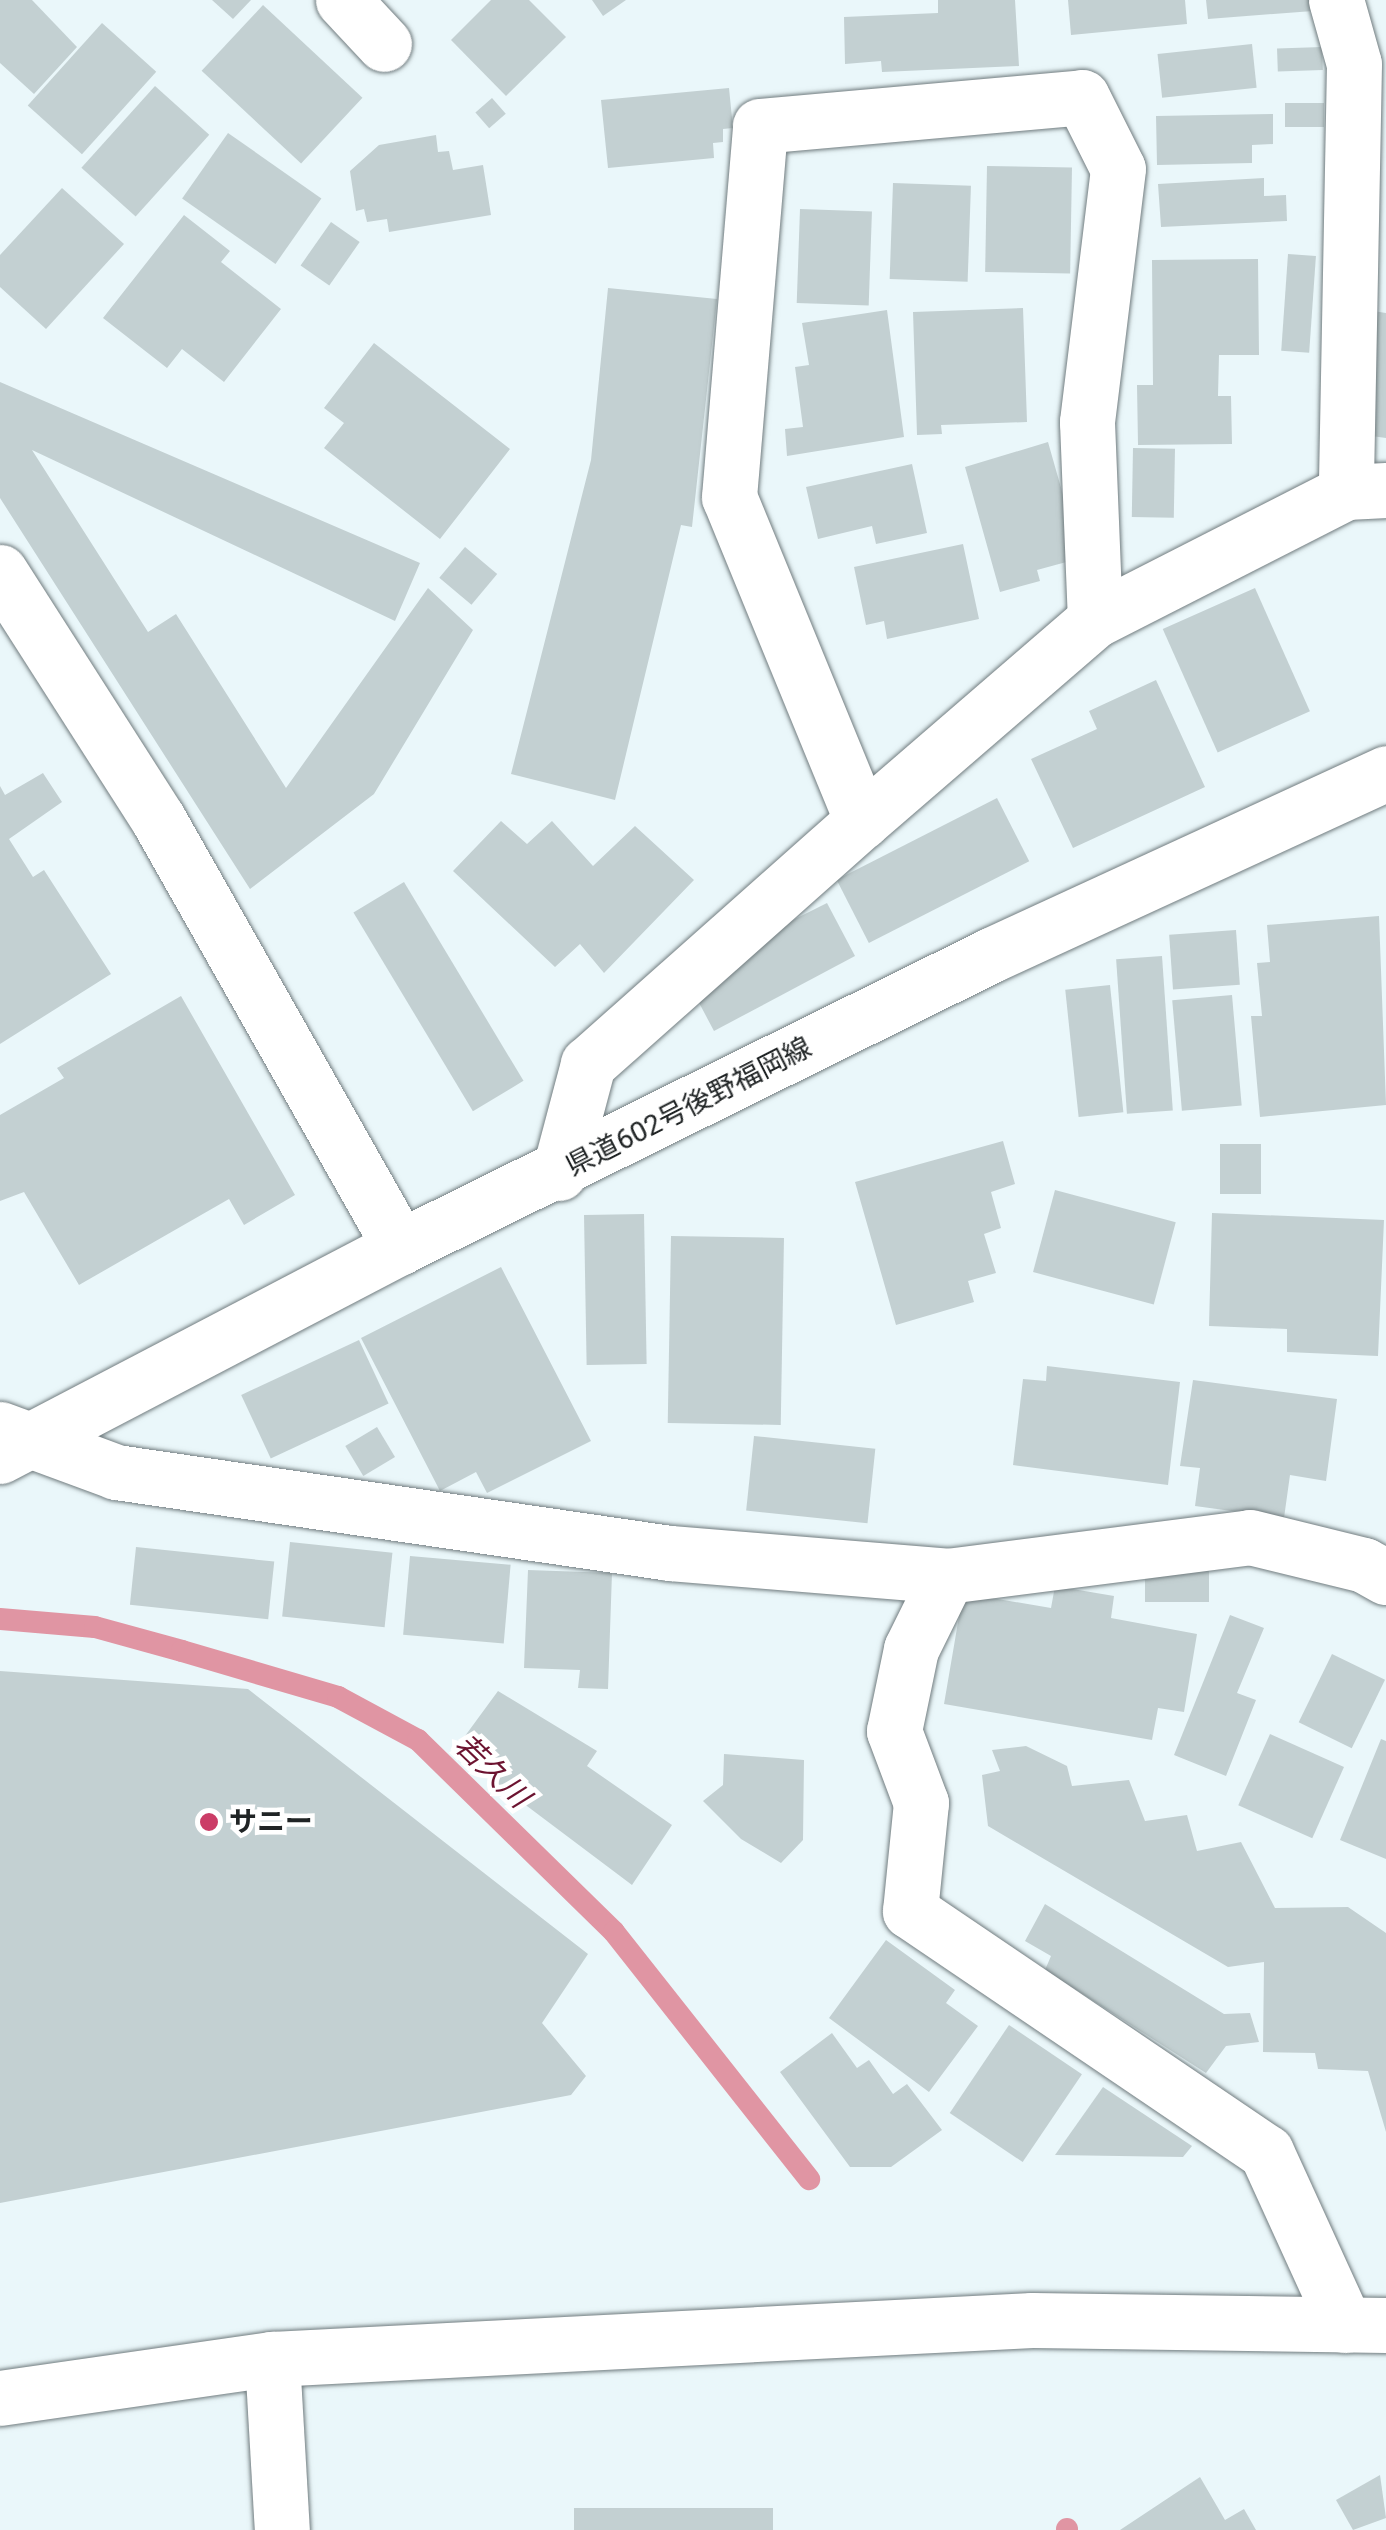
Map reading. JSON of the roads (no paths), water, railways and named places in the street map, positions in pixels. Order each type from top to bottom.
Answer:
[{"type":"street","points":[[343,0],[384,44]]},
{"type":"street","points":[[559,1173],[588,1064],[862,820],[1096,620],[1366,491],[1354,64],[1336,0]]},
{"type":"street","points":[[862,820],[729,497],[760,126],[1082,97],[1118,169],[1086,422],[1096,620]]},
{"type":"street","points":[[0,572],[158,818],[400,1247]]},
{"type":"street","name":"県道602号後野福岡線","points":[[8,1442],[400,1247],[559,1173],[990,955],[1386,772]]},
{"type":"street","points":[[8,1442],[116,1472],[670,1553],[947,1576],[1250,1537],[1364,1565],[1386,1577]]},
{"type":"street","points":[[947,1576],[910,1649],[894,1731],[921,1803],[910,1911],[1266,2152],[1366,2325]]},
{"type":"street","points":[[0,2398],[272,2358],[1032,2320],[1366,2325]]},
{"type":"street","points":[[272,2358],[282,2530]]},
{"type":"waterway","name":"若久川","points":[[0,1619],[95,1627],[182,1651],[338,1697],[418,1740],[614,1932],[809,2179]]},
{"type":"place","name":"サニー","points":[[209,1822]]}]
